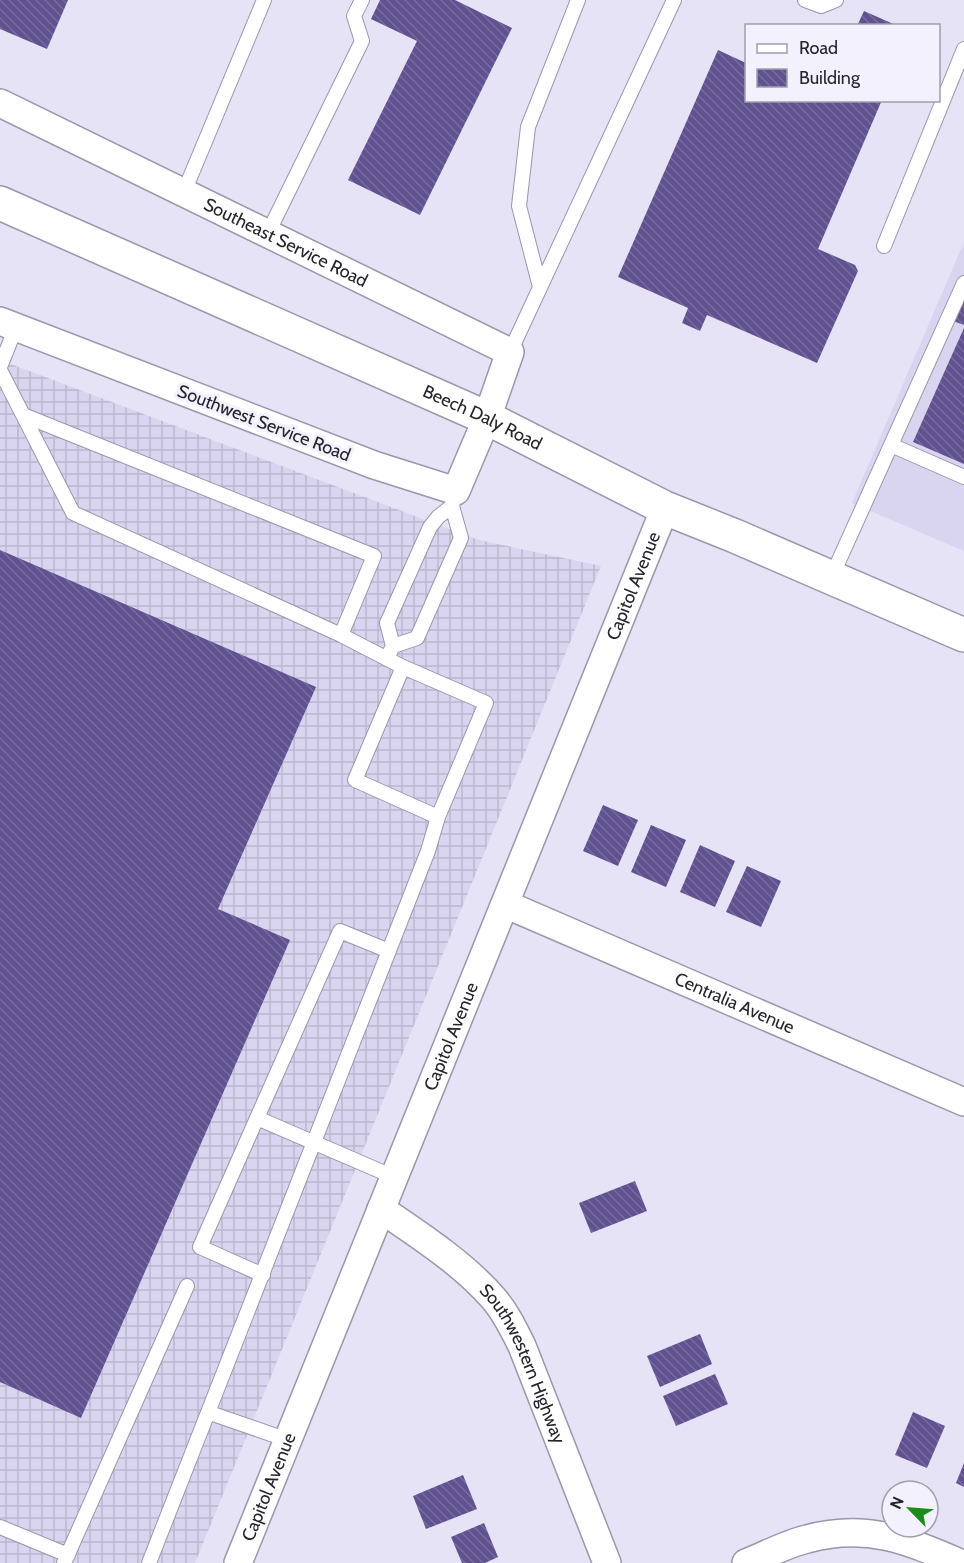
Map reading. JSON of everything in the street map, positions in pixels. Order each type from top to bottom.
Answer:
[{"type":"main road","name":"Beech Daly Road","points":[[0,203],[487,418],[665,508],[964,635]]},
{"type":"street","name":"Southeast Service Road","points":[[0,104],[510,352]]},
{"type":"street","name":"Southwest Service Road","points":[[8,324],[454,498]]},
{"type":"street","points":[[454,498],[487,418],[510,352]]},
{"type":"street","name":"Capitol Avenue","points":[[238,1563],[665,508]]},
{"type":"street","name":"Centralia Avenue","points":[[505,904],[964,1102]]},
{"type":"street","name":"Southwestern Highway","points":[[381,1209],[422,1237],[477,1281],[508,1318],[522,1346],[607,1563]]},
{"type":"street","points":[[746,1563],[806,1539],[843,1532],[880,1534],[916,1544],[960,1563]]},
{"type":"lane","points":[[184,192],[264,0]]},
{"type":"lane","points":[[268,233],[362,41],[354,16],[362,0]]},
{"type":"lane","points":[[540,287],[519,206],[528,127],[578,0]]},
{"type":"lane","points":[[510,352],[675,0]]},
{"type":"lane","points":[[805,0],[821,6],[836,0]]},
{"type":"lane","points":[[884,246],[964,49]]},
{"type":"lane","points":[[831,578],[964,284]]},
{"type":"lane","points":[[8,324],[0,368],[74,513],[341,635],[390,652],[403,667],[486,703],[438,817],[428,851],[210,1413],[149,1563]]},
{"type":"lane","points":[[23,415],[374,556],[341,635]]},
{"type":"lane","points":[[891,445],[964,477]]},
{"type":"lane","points":[[390,652],[417,638],[461,538],[454,498]]},
{"type":"lane","points":[[390,652],[387,622],[429,527],[454,498]]},
{"type":"lane","points":[[403,667],[355,780],[438,817]]},
{"type":"lane","points":[[263,1275],[200,1247],[340,931],[389,951]]},
{"type":"lane","points":[[257,1118],[394,1177]]},
{"type":"lane","points":[[0,1527],[66,1559],[187,1286]]},
{"type":"lane","points":[[210,1413],[288,1440]]},
{"type":"shaded area","points":[[964,242],[964,551],[852,503]]},
{"type":"shaded area","points":[[0,360],[479,540],[601,566],[195,1563],[0,1563]]},
{"type":"building","points":[[0,0],[68,0],[47,49],[0,29]]},
{"type":"building","points":[[380,0],[455,0],[512,28],[420,215],[348,180],[417,41],[371,19]]},
{"type":"building","points":[[864,11],[893,24],[858,24]]},
{"type":"building","points":[[718,50],[745,63],[745,102],[881,102],[818,249],[855,265],[858,271],[817,363],[707,315],[700,331],[682,323],[688,308],[618,277]]},
{"type":"building","points":[[964,296],[964,325],[953,321]]},
{"type":"building","points":[[964,328],[964,464],[913,442]]},
{"type":"building","points":[[0,550],[316,687],[218,909],[290,940],[81,1418],[0,1382]]},
{"type":"building","points":[[603,805],[638,820],[618,866],[583,851]]},
{"type":"building","points":[[651,825],[686,840],[666,887],[631,872]]},
{"type":"building","points":[[700,845],[735,861],[715,907],[680,892]]},
{"type":"building","points":[[747,866],[781,881],[761,927],[726,912]]},
{"type":"building","points":[[635,1181],[647,1211],[591,1233],[579,1203]]},
{"type":"building","points":[[700,1334],[712,1364],[660,1387],[647,1356]]},
{"type":"building","points":[[715,1374],[728,1404],[676,1426],[663,1396]]},
{"type":"building","points":[[913,1412],[945,1426],[927,1468],[895,1455]]},
{"type":"building","points":[[964,1463],[964,1487],[956,1483]]},
{"type":"building","points":[[463,1475],[477,1509],[426,1529],[413,1496]]},
{"type":"building","points":[[484,1523],[498,1557],[485,1563],[462,1563],[451,1537]]}]
